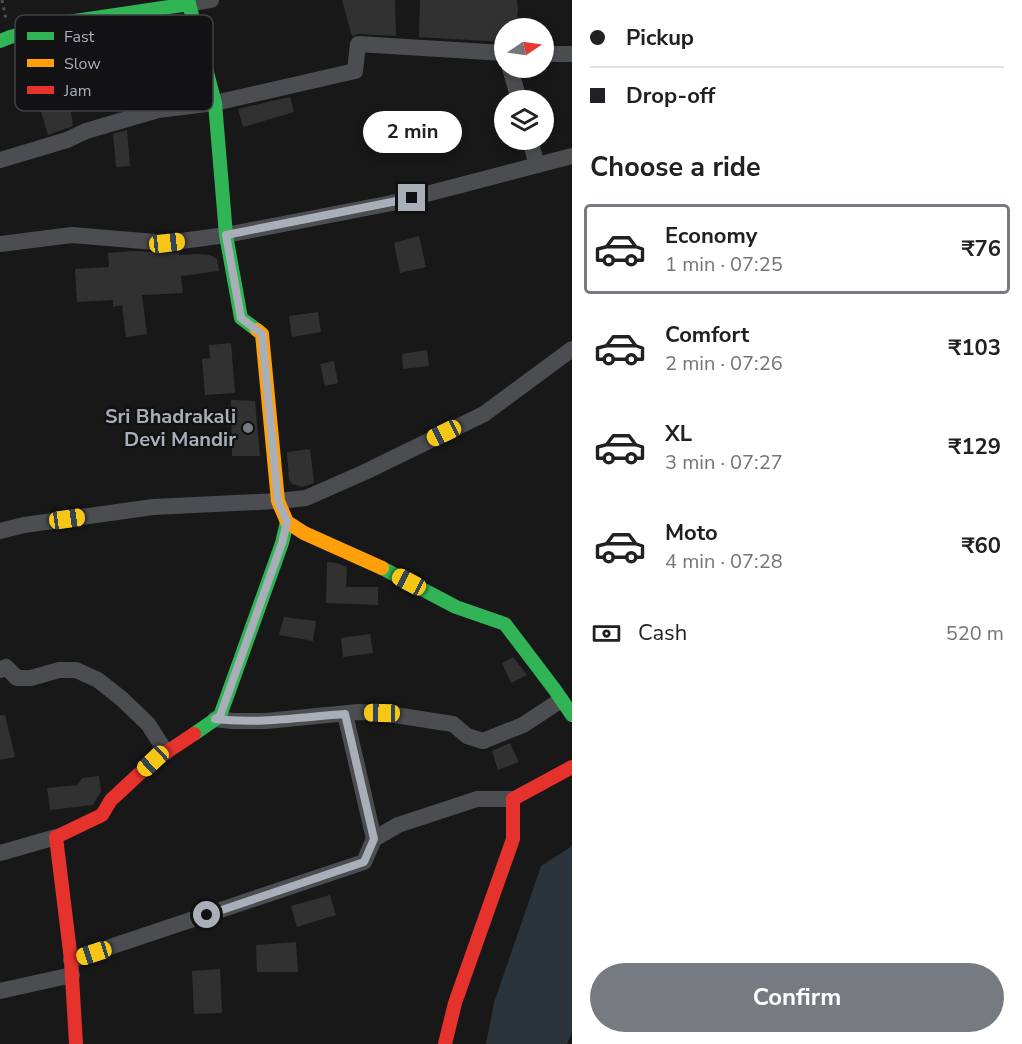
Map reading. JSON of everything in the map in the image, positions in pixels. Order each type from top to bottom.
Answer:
[{"type":"street","points":[[110,15],[211,0]]},
{"type":"street","points":[[0,41],[15,36]]},
{"type":"street","points":[[215,103],[355,71],[358,44],[494,52]]},
{"type":"street","points":[[554,54],[572,54]]},
{"type":"street","points":[[213,96],[226,235],[241,318],[262,334],[278,501],[287,522],[304,533],[393,573],[456,607],[505,624],[563,695],[572,715]]},
{"type":"street","points":[[0,160],[155,111]]},
{"type":"street","points":[[533,150],[537,165]]},
{"type":"street","points":[[0,244],[72,235],[167,243],[226,235],[392,203],[572,156]]},
{"type":"street","points":[[0,531],[24,525],[153,507],[306,498],[366,472],[484,414],[572,349]]},
{"type":"street","points":[[0,853],[56,837],[102,815],[111,801],[153,761],[220,716],[282,543],[287,522]]},
{"type":"street","points":[[0,670],[6,667],[17,678],[31,678],[59,670],[76,670],[98,680],[148,724],[166,752]]},
{"type":"street","points":[[215,719],[266,721],[382,713],[453,724],[466,736],[483,741],[523,725],[563,695]]},
{"type":"street","points":[[345,714],[374,839]]},
{"type":"street","points":[[0,991],[72,968],[364,862],[374,839],[398,825],[477,799],[513,799],[572,767]]},
{"type":"street","points":[[445,1044],[455,1004],[513,839],[513,799]]},
{"type":"street","points":[[56,837],[72,968],[76,1044]]},
{"type":"shaded area","points":[[572,846],[572,1032],[567,1044],[486,1044],[494,1003],[541,866]]},
{"type":"building","points":[[342,0],[395,0],[396,36],[359,34],[352,36]]},
{"type":"building","points":[[420,0],[517,0],[517,18],[494,18],[494,41],[419,37]]},
{"type":"building","points":[[290,97],[294,112],[243,127],[238,109]]},
{"type":"building","points":[[41,111],[71,111],[73,126],[48,135]]},
{"type":"building","points":[[127,130],[130,166],[116,167],[113,134]]},
{"type":"building","points":[[419,236],[426,267],[400,273],[394,243]]},
{"type":"building","points":[[134,251],[210,255],[217,259],[219,271],[181,276],[183,293],[142,295],[147,334],[126,337],[122,305],[113,307],[113,300],[77,302],[75,269],[109,267],[108,253]]},
{"type":"building","points":[[318,312],[321,332],[292,337],[289,316]]},
{"type":"building","points":[[231,343],[235,393],[205,395],[202,359],[210,358],[209,345]]},
{"type":"building","points":[[427,350],[429,366],[403,369],[402,354]]},
{"type":"building","points":[[334,361],[338,383],[325,386],[320,364]]},
{"type":"building","name":"Sri Bhadrakali Devi Mandir","points":[[231,400],[255,401],[260,456],[232,456]]},
{"type":"building","points":[[310,449],[314,483],[302,487],[292,484],[289,480],[287,452]]},
{"type":"building","points":[[327,562],[347,567],[346,587],[378,587],[378,605],[326,603]]},
{"type":"building","points":[[284,617],[316,621],[313,641],[279,635]]},
{"type":"building","points":[[370,634],[373,653],[343,657],[341,638]]},
{"type":"building","points":[[513,657],[527,675],[511,683],[502,663]]},
{"type":"building","points":[[0,715],[5,715],[15,757],[0,760]]},
{"type":"building","points":[[510,743],[519,762],[498,770],[492,751]]},
{"type":"building","points":[[99,776],[101,791],[93,805],[50,810],[47,788],[77,785],[82,778]]},
{"type":"building","points":[[330,895],[336,915],[297,927],[291,906]]},
{"type":"building","points":[[296,942],[298,972],[257,972],[256,945]]},
{"type":"building","points":[[220,969],[222,1013],[194,1014],[192,971]]},
{"type":"traffic: fast","points":[[188,0],[192,15]]},
{"type":"traffic: fast","points":[[115,15],[189,4]]},
{"type":"traffic: fast","points":[[0,41],[15,36]]},
{"type":"traffic: fast","points":[[213,95],[226,235],[241,318],[257,330]]},
{"type":"traffic: fast","points":[[194,734],[220,716],[282,543],[287,522]]},
{"type":"traffic: fast","points":[[382,568],[456,607],[505,624],[572,715]]},
{"type":"traffic: slow","points":[[257,330],[262,334],[278,501],[287,522],[304,533],[382,568]]},
{"type":"traffic: jam","points":[[76,1044],[71,960],[56,837],[102,815],[111,800],[153,761],[194,734]]},
{"type":"traffic: jam","points":[[445,1044],[455,1003],[513,839],[513,799],[572,767]]},
{"type":"place","name":"Sri Bhadrakali Devi Mandir","points":[[248,428]]},
{"type":"route","points":[[207,915],[364,862],[374,839],[345,714],[266,721],[215,719],[220,716],[282,543],[287,522],[278,501],[262,334],[241,318],[226,235],[412,198]]}]
